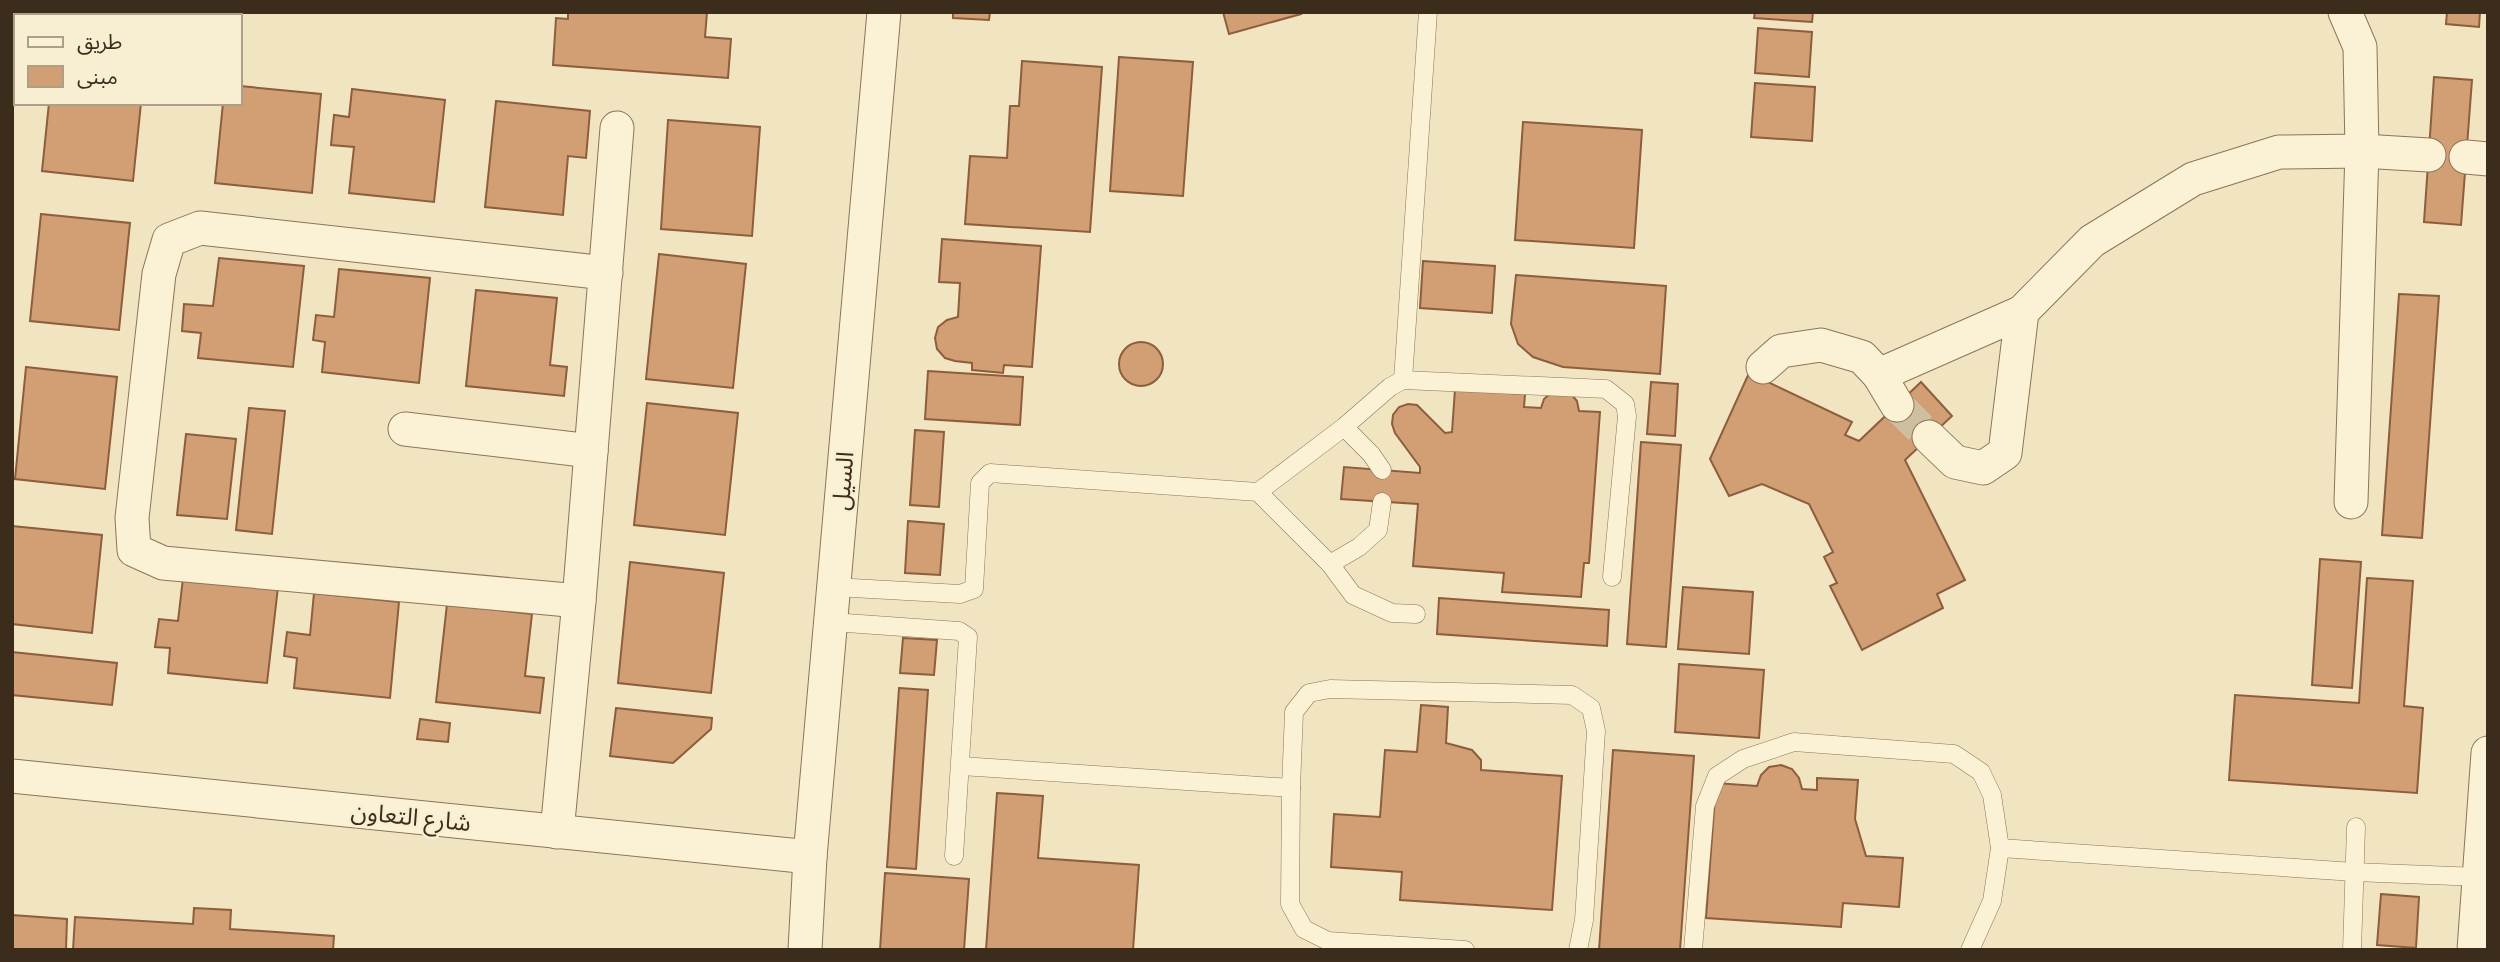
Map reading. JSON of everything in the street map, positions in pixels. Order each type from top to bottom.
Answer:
[{"type":"street","name":"السيل","points":[[805,950],[810,857],[884,12]]},
{"type":"street","points":[[2345,12],[2361,47],[2362,151],[2351,502]]},
{"type":"street","points":[[557,832],[579,601],[617,128]]},
{"type":"street","points":[[1879,374],[2022,312],[2092,241],[2193,179],[2279,152],[2362,151],[2429,155]]},
{"type":"street","points":[[579,601],[163,563],[134,550],[132,518],[159,274],[169,240],[200,228],[606,273]]},
{"type":"street","points":[[1929,437],[1955,462],[1983,468],[2005,453],[2022,312]]},
{"type":"street","points":[[1763,367],[1781,351],[1821,345],[1863,357],[1879,374],[1897,405]]},
{"type":"street","points":[[405,429],[591,451]]},
{"type":"street","points":[[2474,950],[2488,752]]},
{"type":"street","name":"شارع التعاون","points":[[12,776],[810,857]]},
{"type":"lane","points":[[1403,380],[1428,12]]},
{"type":"lane","points":[[1258,492],[1344,427],[1390,387],[1403,380],[1606,389],[1625,404],[1627,416],[1612,577]]},
{"type":"lane","points":[[1344,427],[1371,454],[1382,470]]},
{"type":"lane","points":[[834,587],[960,594],[974,589],[980,482],[990,473],[1258,492],[1330,564],[1353,595],[1392,613],[1416,614]]},
{"type":"lane","points":[[1330,564],[1359,547],[1378,530],[1382,502]]},
{"type":"lane","points":[[832,622],[959,631],[968,637],[954,856]]},
{"type":"lane","points":[[1465,950],[1328,941],[1304,929],[1290,904],[1291,788],[1294,712],[1309,693],[1330,689],[1572,695],[1591,708],[1596,730],[1584,920],[1578,950]]},
{"type":"lane","points":[[1693,950],[1705,806],[1717,776],[1743,760],[1794,742],[1954,754],[1981,772],[1992,795],[2000,848],[1992,901],[1970,950]]},
{"type":"lane","points":[[961,766],[1291,788]]},
{"type":"lane","points":[[2352,950],[2356,827]]},
{"type":"lane","points":[[2000,848],[2354,873],[2479,877]]},
{"type":"building","points":[[64,12],[225,12],[225,14]]},
{"type":"building","points":[[568,12],[707,12],[705,37],[731,39],[728,78],[553,65],[556,18],[568,19]]},
{"type":"building","points":[[953,12],[990,12],[989,20],[953,18]]},
{"type":"building","points":[[1223,12],[1300,12],[1301,14],[1229,34]]},
{"type":"building","points":[[1755,12],[1813,12],[1812,22],[1754,18]]},
{"type":"building","points":[[2447,12],[2480,12],[2479,27],[2446,24]]},
{"type":"building","points":[[1758,28],[1812,32],[1809,77],[1755,73]]},
{"type":"building","points":[[1119,57],[1193,62],[1183,196],[1110,191]]},
{"type":"building","points":[[1022,61],[1102,67],[1090,232],[965,224],[970,156],[1007,158],[1010,106],[1019,106]]},
{"type":"building","points":[[2434,77],[2472,80],[2461,225],[2424,222]]},
{"type":"building","points":[[1755,83],[1815,87],[1812,141],[1751,137]]},
{"type":"building","points":[[242,86],[321,94],[312,193],[215,183],[223,105],[242,105]]},
{"type":"building","points":[[352,89],[445,100],[434,202],[349,193],[354,147],[331,145],[334,115],[349,117]]},
{"type":"building","points":[[496,101],[590,111],[586,158],[568,156],[563,215],[485,207]]},
{"type":"building","points":[[49,105],[141,105],[133,181],[42,171]]},
{"type":"building","points":[[668,120],[760,127],[752,236],[661,229]]},
{"type":"building","points":[[1523,122],[1642,130],[1634,248],[1515,240]]},
{"type":"building","points":[[41,214],[130,223],[119,330],[30,321]]},
{"type":"building","points":[[942,239],[1041,246],[1032,367],[1004,365],[1003,373],[972,370],[972,363],[945,358],[937,349],[935,338],[938,327],[947,320],[958,317],[960,283],[939,282]]},
{"type":"building","points":[[659,254],[746,264],[733,388],[646,379]]},
{"type":"building","points":[[219,258],[304,266],[293,367],[198,358],[201,333],[182,331],[184,304],[213,306]]},
{"type":"building","points":[[1423,261],[1495,266],[1492,313],[1420,308]]},
{"type":"building","points":[[339,269],[430,278],[419,383],[322,372],[325,342],[313,340],[316,315],[334,317]]},
{"type":"building","points":[[1516,275],[1666,286],[1660,374],[1563,367],[1533,357],[1518,344],[1511,324]]},
{"type":"building","points":[[476,290],[557,298],[550,365],[567,367],[564,396],[466,386]]},
{"type":"building","points":[[2399,294],[2439,296],[2422,538],[2382,535]]},
{"type":"building","points":[[1141,342],[1150,343],[1157,348],[1162,355],[1162,373],[1157,380],[1150,385],[1141,386],[1132,385],[1125,380],[1120,373],[1119,364],[1120,355],[1125,348],[1132,343]]},
{"type":"building","points":[[26,367],[117,377],[105,489],[15,479]]},
{"type":"building","points":[[928,371],[1023,377],[1020,425],[925,419]]},
{"type":"building","points":[[1749,373],[1852,422],[1845,435],[1859,441],[1921,382],[1952,416],[1905,460],[1965,580],[1937,594],[1943,608],[1862,650],[1830,586],[1837,583],[1824,557],[1833,552],[1809,504],[1762,484],[1729,496],[1710,459]]},
{"type":"building","points":[[1651,382],[1678,384],[1675,436],[1647,434]]},
{"type":"building","points":[[1455,389],[1525,394],[1524,407],[1541,408],[1544,399],[1552,392],[1571,394],[1577,401],[1579,411],[1600,412],[1589,563],[1584,563],[1581,597],[1502,592],[1504,573],[1413,566],[1418,504],[1341,499],[1344,467],[1420,473],[1420,467],[1395,433],[1393,415],[1399,407],[1417,405],[1445,433],[1452,432]]},
{"type":"building","points":[[647,403],[738,413],[725,535],[634,525]]},
{"type":"building","points":[[249,408],[285,411],[272,534],[236,530]]},
{"type":"building","points":[[915,430],[944,432],[939,507],[910,505]]},
{"type":"building","points":[[186,434],[236,439],[227,519],[177,515]]},
{"type":"building","points":[[1641,442],[1681,445],[1666,647],[1627,644]]},
{"type":"building","points":[[908,521],[944,524],[940,575],[905,573]]},
{"type":"building","points":[[12,526],[102,535],[92,633],[12,624]]},
{"type":"building","points":[[2320,559],[2361,562],[2352,688],[2312,685]]},
{"type":"building","points":[[630,562],[724,573],[711,693],[618,683]]},
{"type":"building","points":[[183,578],[278,587],[267,683],[168,673],[170,648],[155,647],[159,619],[178,621]]},
{"type":"building","points":[[2367,578],[2413,581],[2404,706],[2423,708],[2417,793],[2229,780],[2235,695],[2359,703]]},
{"type":"building","points":[[1683,587],[1753,592],[1749,654],[1678,649]]},
{"type":"building","points":[[314,593],[399,602],[390,698],[294,688],[297,658],[284,656],[287,632],[310,635]]},
{"type":"building","points":[[1439,598],[1609,610],[1607,646],[1437,634]]},
{"type":"building","points":[[447,604],[532,614],[525,676],[544,678],[540,713],[436,702]]},
{"type":"building","points":[[903,638],[937,640],[934,675],[900,673]]},
{"type":"building","points":[[12,652],[117,663],[112,705],[12,695]]},
{"type":"building","points":[[1679,664],[1764,670],[1759,738],[1675,732]]},
{"type":"building","points":[[899,688],[928,690],[916,869],[887,867]]},
{"type":"building","points":[[1421,705],[1448,707],[1446,743],[1472,750],[1481,760],[1481,770],[1562,776],[1552,910],[1400,900],[1402,872],[1331,867],[1334,814],[1380,817],[1385,750],[1417,752]]},
{"type":"building","points":[[616,708],[712,718],[711,729],[673,763],[610,756]]},
{"type":"building","points":[[420,719],[450,723],[448,742],[417,739]]},
{"type":"building","points":[[1613,750],[1694,756],[1680,950],[1599,950]]},
{"type":"building","points":[[1781,765],[1792,769],[1799,778],[1802,789],[1817,790],[1817,778],[1858,780],[1855,819],[1866,856],[1903,858],[1899,907],[1843,903],[1841,927],[1706,918],[1716,783],[1757,786],[1761,775],[1769,767]]},
{"type":"building","points":[[997,793],[1043,796],[1038,858],[1139,865],[1133,950],[986,950]]},
{"type":"building","points":[[885,873],[969,879],[964,950],[880,950]]},
{"type":"building","points":[[2381,894],[2419,897],[2416,948],[2377,945]]},
{"type":"building","points":[[194,908],[231,910],[230,929],[334,936],[333,950],[73,950],[75,917],[193,924]]},
{"type":"building","points":[[12,915],[67,919],[66,950],[12,950]]},
{"type":"tunnel","points":[[1897,405],[1929,437]]}]
